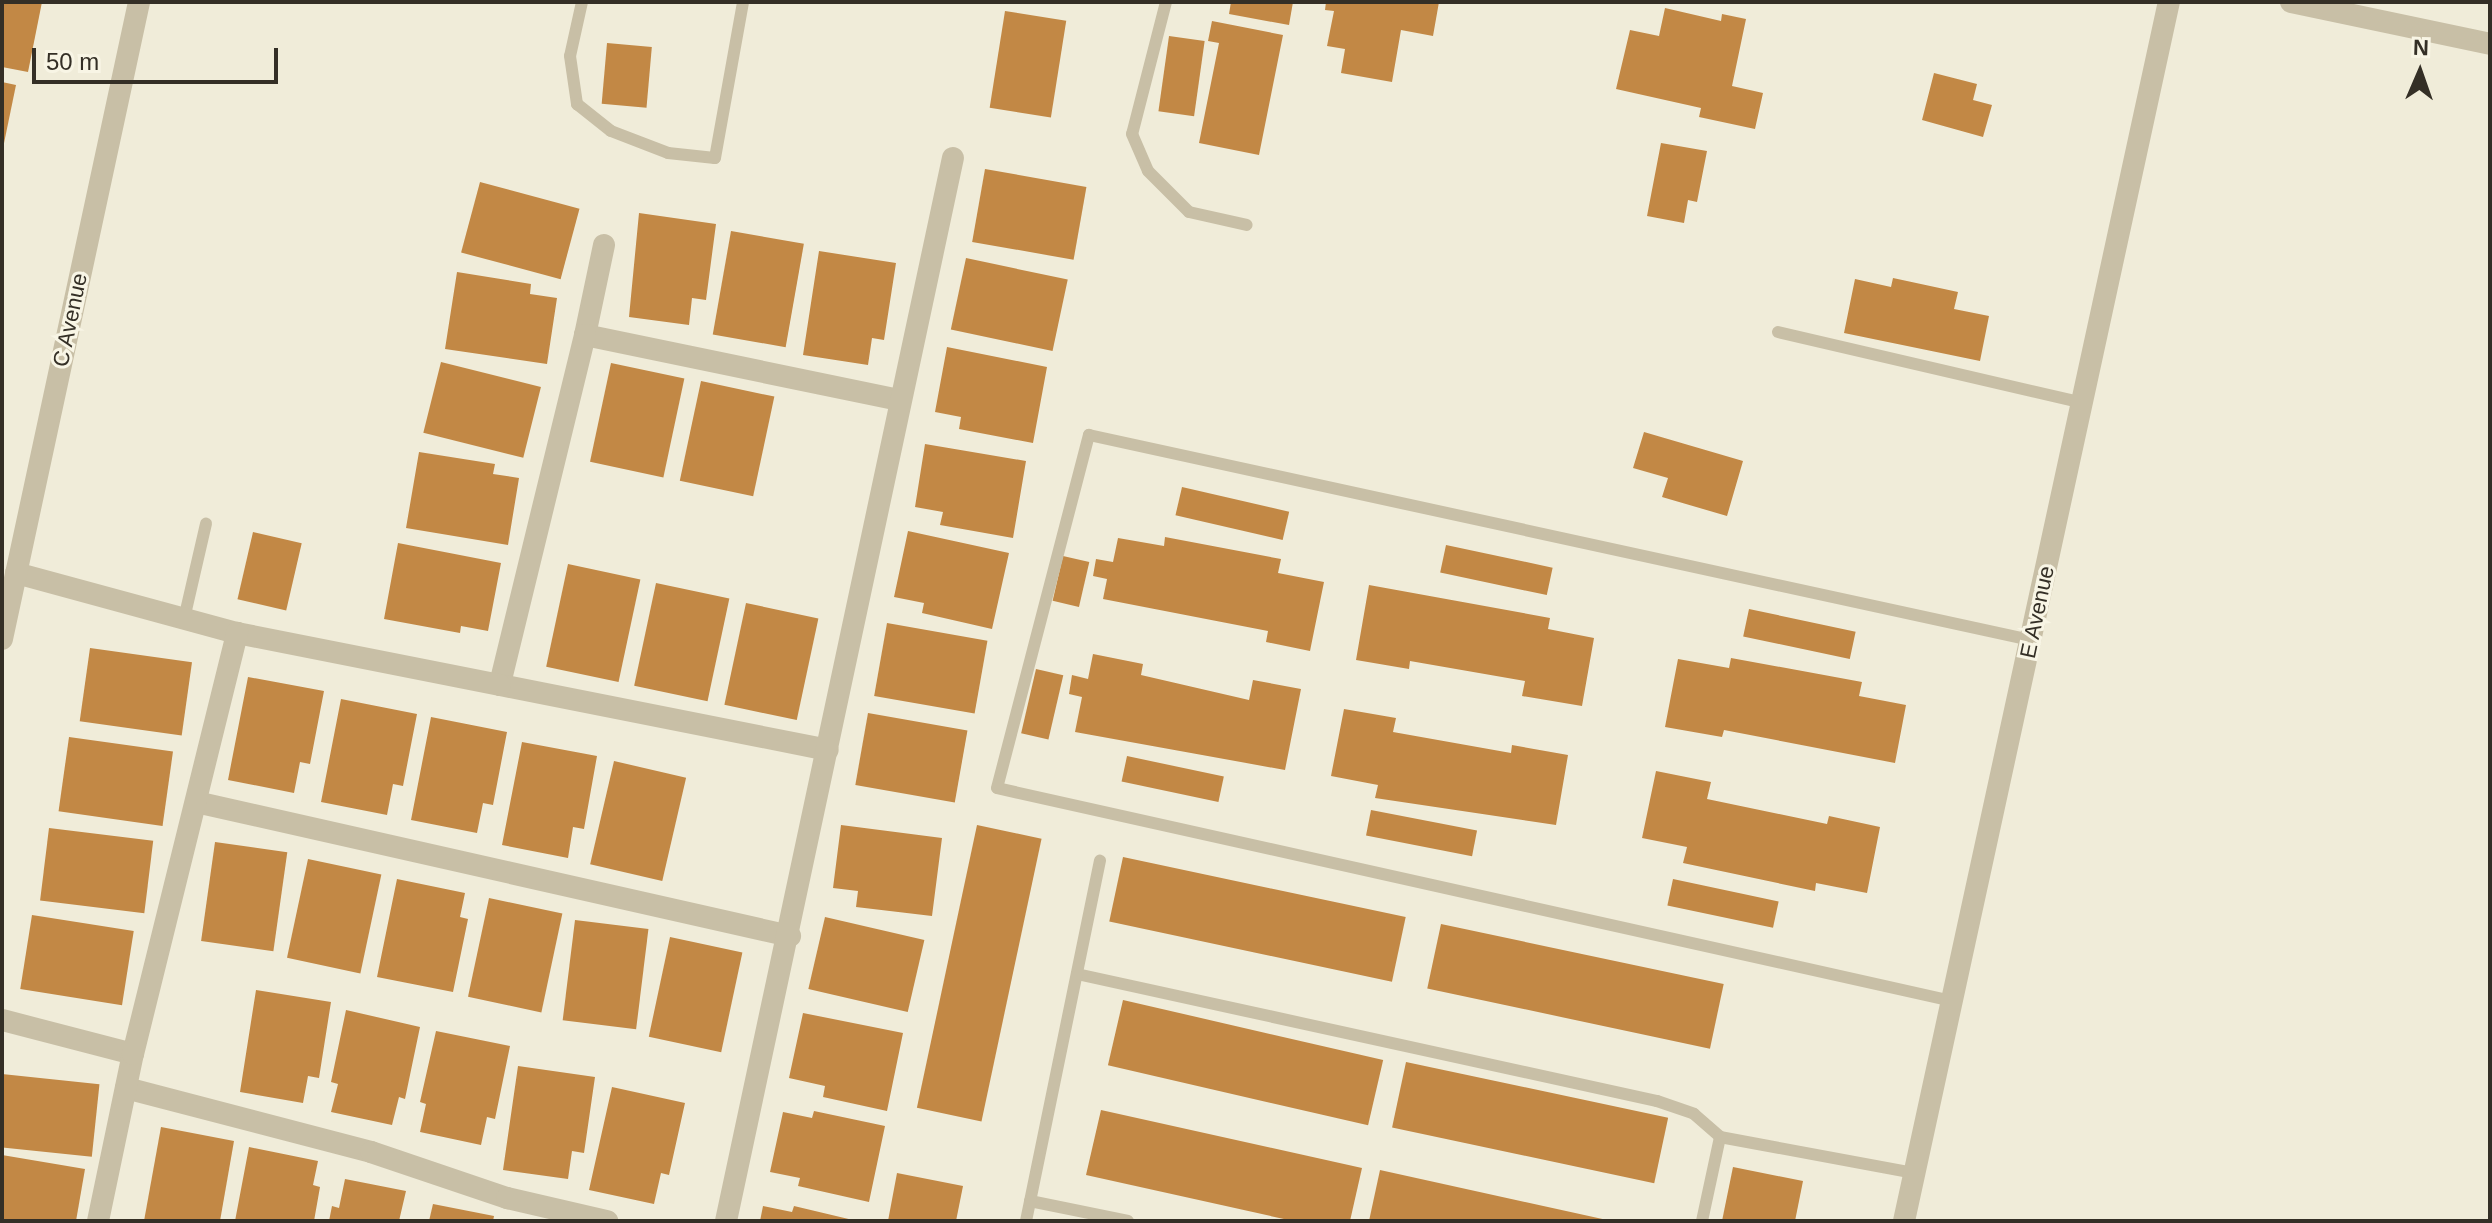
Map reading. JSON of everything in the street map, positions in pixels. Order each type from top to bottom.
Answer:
[{"type":"street","name":"C Avenue","points":[[2,639],[10,583],[139,2]]},
{"type":"street","name":"E Avenue","points":[[1904,1221],[2169,2]]},
{"type":"street","points":[[2291,2],[2490,44]]},
{"type":"street","points":[[726,1221],[790,936],[953,158]]},
{"type":"street","points":[[500,685],[604,245]]},
{"type":"street","points":[[585,335],[900,400]]},
{"type":"street","points":[[10,583],[237,633],[828,750]]},
{"type":"street","points":[[98,1221],[133,1054],[237,633]]},
{"type":"street","points":[[196,802],[790,936]]},
{"type":"street","points":[[2,1020],[133,1054]]},
{"type":"street","points":[[126,1088],[371,1152],[507,1198],[607,1221]]},
{"type":"lane","points":[[582,2],[570,56],[577,104],[611,131],[668,153],[715,158],[743,2]]},
{"type":"lane","points":[[1166,2],[1132,134],[1148,171],[1189,212],[1247,225]]},
{"type":"lane","points":[[1778,332],[2082,403]]},
{"type":"lane","points":[[1952,1001],[997,788],[1089,435],[2030,640]]},
{"type":"lane","points":[[184,619],[206,524]]},
{"type":"lane","points":[[1026,1221],[1100,861]]},
{"type":"lane","points":[[1077,974],[1657,1101],[1694,1114],[1720,1137],[1915,1173]]},
{"type":"lane","points":[[1702,1221],[1720,1137]]},
{"type":"lane","points":[[1030,1201],[1128,1221]]},
{"type":"building","points":[[2,2],[42,2],[28,72],[2,67]]},
{"type":"building","points":[[1231,2],[1293,2],[1289,25],[1229,14]]},
{"type":"building","points":[[1326,2],[1439,2],[1433,36],[1401,30],[1392,82],[1341,73],[1345,49],[1327,46],[1334,11],[1325,10]]},
{"type":"building","points":[[1665,8],[1721,21],[1722,14],[1746,19],[1732,86],[1763,93],[1755,129],[1699,117],[1701,108],[1616,89],[1630,30],[1659,36]]},
{"type":"building","points":[[1005,11],[1066,21],[1051,117],[990,108]]},
{"type":"building","points":[[1212,21],[1283,35],[1259,155],[1199,143],[1219,43],[1208,41]]},
{"type":"building","points":[[1169,36],[1205,41],[1194,116],[1158,111]]},
{"type":"building","points":[[607,43],[652,47],[647,108],[602,104]]},
{"type":"building","points":[[1934,73],[1977,84],[1973,100],[1992,105],[1983,137],[1922,120]]},
{"type":"building","points":[[2,82],[16,85],[3,148],[2,148]]},
{"type":"building","points":[[1661,143],[1707,151],[1697,202],[1688,200],[1684,223],[1647,216]]},
{"type":"building","points":[[985,169],[1086,187],[1074,260],[972,242]]},
{"type":"building","points":[[480,182],[579,209],[561,279],[461,253]]},
{"type":"building","points":[[639,213],[716,224],[706,300],[692,298],[689,325],[629,317]]},
{"type":"building","points":[[731,231],[804,244],[786,347],[713,334]]},
{"type":"building","points":[[819,251],[896,263],[884,340],[872,338],[868,365],[803,355]]},
{"type":"building","points":[[966,258],[1068,280],[1053,351],[951,329]]},
{"type":"building","points":[[457,272],[531,284],[530,294],[557,298],[547,364],[445,349]]},
{"type":"building","points":[[1893,278],[1958,292],[1954,309],[1989,316],[1980,361],[1844,333],[1855,279],[1891,287]]},
{"type":"building","points":[[947,347],[1047,367],[1033,443],[959,429],[961,417],[935,412]]},
{"type":"building","points":[[441,362],[541,387],[523,458],[423,433]]},
{"type":"building","points":[[611,363],[684,379],[663,477],[590,462]]},
{"type":"building","points":[[701,381],[774,397],[753,496],[680,481]]},
{"type":"building","points":[[1644,432],[1743,461],[1727,516],[1662,497],[1668,478],[1633,468]]},
{"type":"building","points":[[925,444],[1026,461],[1013,538],[940,525],[943,512],[915,507]]},
{"type":"building","points":[[419,452],[495,464],[493,474],[519,478],[508,545],[406,528]]},
{"type":"building","points":[[1182,487],[1289,512],[1283,540],[1175,515]]},
{"type":"building","points":[[908,531],[1009,553],[992,629],[922,613],[924,603],[894,597]]},
{"type":"building","points":[[253,532],[302,543],[286,610],[237,599]]},
{"type":"building","points":[[1165,537],[1281,559],[1278,573],[1324,582],[1310,651],[1266,642],[1268,631],[1103,599],[1107,579],[1093,576],[1096,559],[1113,562],[1118,538],[1164,546]]},
{"type":"building","points":[[398,543],[501,563],[488,631],[461,626],[460,633],[384,619]]},
{"type":"building","points":[[1446,545],[1553,568],[1547,595],[1440,572]]},
{"type":"building","points":[[1063,556],[1089,562],[1079,607],[1053,601]]},
{"type":"building","points":[[568,564],[640,579],[619,682],[546,667]]},
{"type":"building","points":[[656,583],[729,599],[708,701],[634,686]]},
{"type":"building","points":[[1369,585],[1550,618],[1548,629],[1594,638],[1582,706],[1522,696],[1525,681],[1410,661],[1409,669],[1356,660]]},
{"type":"building","points":[[746,603],[818,618],[797,720],[724,705]]},
{"type":"building","points":[[1749,609],[1856,632],[1850,659],[1743,636]]},
{"type":"building","points":[[887,623],[987,641],[975,714],[874,696]]},
{"type":"building","points":[[90,648],[192,662],[182,736],[80,721]]},
{"type":"building","points":[[1093,654],[1143,664],[1141,675],[1249,700],[1253,680],[1301,689],[1285,770],[1075,732],[1082,697],[1069,694],[1072,675],[1088,679]]},
{"type":"building","points":[[1731,658],[1862,682],[1859,696],[1906,705],[1895,763],[1724,730],[1722,737],[1665,727],[1678,659],[1729,668]]},
{"type":"building","points":[[1036,669],[1063,675],[1048,740],[1021,733]]},
{"type":"building","points":[[248,677],[324,691],[310,764],[300,762],[294,793],[228,780]]},
{"type":"building","points":[[341,699],[417,714],[403,786],[393,784],[387,815],[321,802]]},
{"type":"building","points":[[1344,709],[1396,718],[1393,732],[1511,753],[1512,745],[1568,755],[1556,825],[1375,798],[1378,785],[1331,776]]},
{"type":"building","points":[[868,713],[967,731],[955,802],[855,785]]},
{"type":"building","points":[[431,717],[507,732],[493,805],[483,803],[477,833],[411,820]]},
{"type":"building","points":[[69,737],[173,752],[163,826],[59,811]]},
{"type":"building","points":[[522,742],[597,756],[584,829],[573,827],[568,858],[502,845]]},
{"type":"building","points":[[1127,756],[1224,777],[1218,802],[1122,781]]},
{"type":"building","points":[[614,761],[686,778],[662,881],[590,864]]},
{"type":"building","points":[[1656,771],[1711,782],[1707,799],[1827,824],[1829,816],[1880,827],[1867,893],[1816,883],[1815,891],[1683,863],[1687,847],[1642,838]]},
{"type":"building","points":[[1371,810],[1477,831],[1472,856],[1366,836]]},
{"type":"building","points":[[841,825],[942,838],[932,916],[856,907],[858,891],[833,888]]},
{"type":"building","points":[[977,825],[1042,839],[981,1121],[917,1108]]},
{"type":"building","points":[[49,828],[153,841],[144,913],[40,900]]},
{"type":"building","points":[[215,842],[287,852],[273,951],[201,941]]},
{"type":"building","points":[[1123,857],[1406,917],[1392,982],[1109,922]]},
{"type":"building","points":[[308,859],[381,875],[360,973],[287,958]]},
{"type":"building","points":[[397,879],[465,893],[460,917],[468,919],[453,992],[377,977]]},
{"type":"building","points":[[1673,879],[1779,901],[1773,928],[1667,905]]},
{"type":"building","points":[[489,898],[562,914],[541,1012],[468,997]]},
{"type":"building","points":[[32,915],[134,931],[122,1005],[20,989]]},
{"type":"building","points":[[825,917],[924,940],[908,1012],[808,989]]},
{"type":"building","points":[[575,920],[648,929],[636,1029],[563,1020]]},
{"type":"building","points":[[1441,924],[1724,984],[1710,1049],[1427,989]]},
{"type":"building","points":[[670,937],[742,952],[721,1052],[649,1037]]},
{"type":"building","points":[[256,990],[331,1002],[319,1078],[308,1076],[303,1103],[240,1092]]},
{"type":"building","points":[[1123,1000],[1383,1060],[1368,1125],[1108,1065]]},
{"type":"building","points":[[346,1010],[420,1027],[405,1099],[399,1097],[392,1125],[331,1112],[338,1084],[331,1082]]},
{"type":"building","points":[[803,1013],[903,1033],[887,1111],[823,1097],[825,1086],[789,1078]]},
{"type":"building","points":[[436,1031],[510,1046],[495,1119],[487,1117],[481,1145],[420,1132],[426,1104],[420,1102]]},
{"type":"building","points":[[1406,1062],[1668,1118],[1654,1183],[1392,1128]]},
{"type":"building","points":[[518,1066],[595,1077],[584,1153],[572,1151],[568,1179],[503,1170]]},
{"type":"building","points":[[2,1074],[99,1084],[92,1157],[2,1147]]},
{"type":"building","points":[[612,1087],[685,1103],[669,1175],[661,1173],[654,1204],[589,1190]]},
{"type":"building","points":[[1101,1110],[1362,1168],[1350,1221],[1293,1221],[1086,1175]]},
{"type":"building","points":[[814,1111],[885,1126],[869,1202],[798,1186],[800,1178],[770,1172],[783,1112],[812,1118]]},
{"type":"building","points":[[161,1127],[234,1141],[220,1221],[144,1221]]},
{"type":"building","points":[[249,1147],[318,1161],[313,1185],[320,1187],[314,1221],[235,1221]]},
{"type":"building","points":[[2,1155],[85,1169],[76,1221],[2,1221]]},
{"type":"building","points":[[1733,1167],[1803,1181],[1795,1221],[1722,1221]]},
{"type":"building","points":[[1380,1170],[1607,1220],[1607,1221],[1369,1221]]},
{"type":"building","points":[[897,1173],[963,1186],[956,1221],[888,1221]]},
{"type":"building","points":[[345,1179],[406,1191],[399,1221],[329,1221],[332,1206],[339,1208]]},
{"type":"building","points":[[433,1204],[494,1216],[493,1221],[429,1221]]},
{"type":"building","points":[[763,1206],[792,1212],[794,1206],[857,1221],[760,1221]]}]
